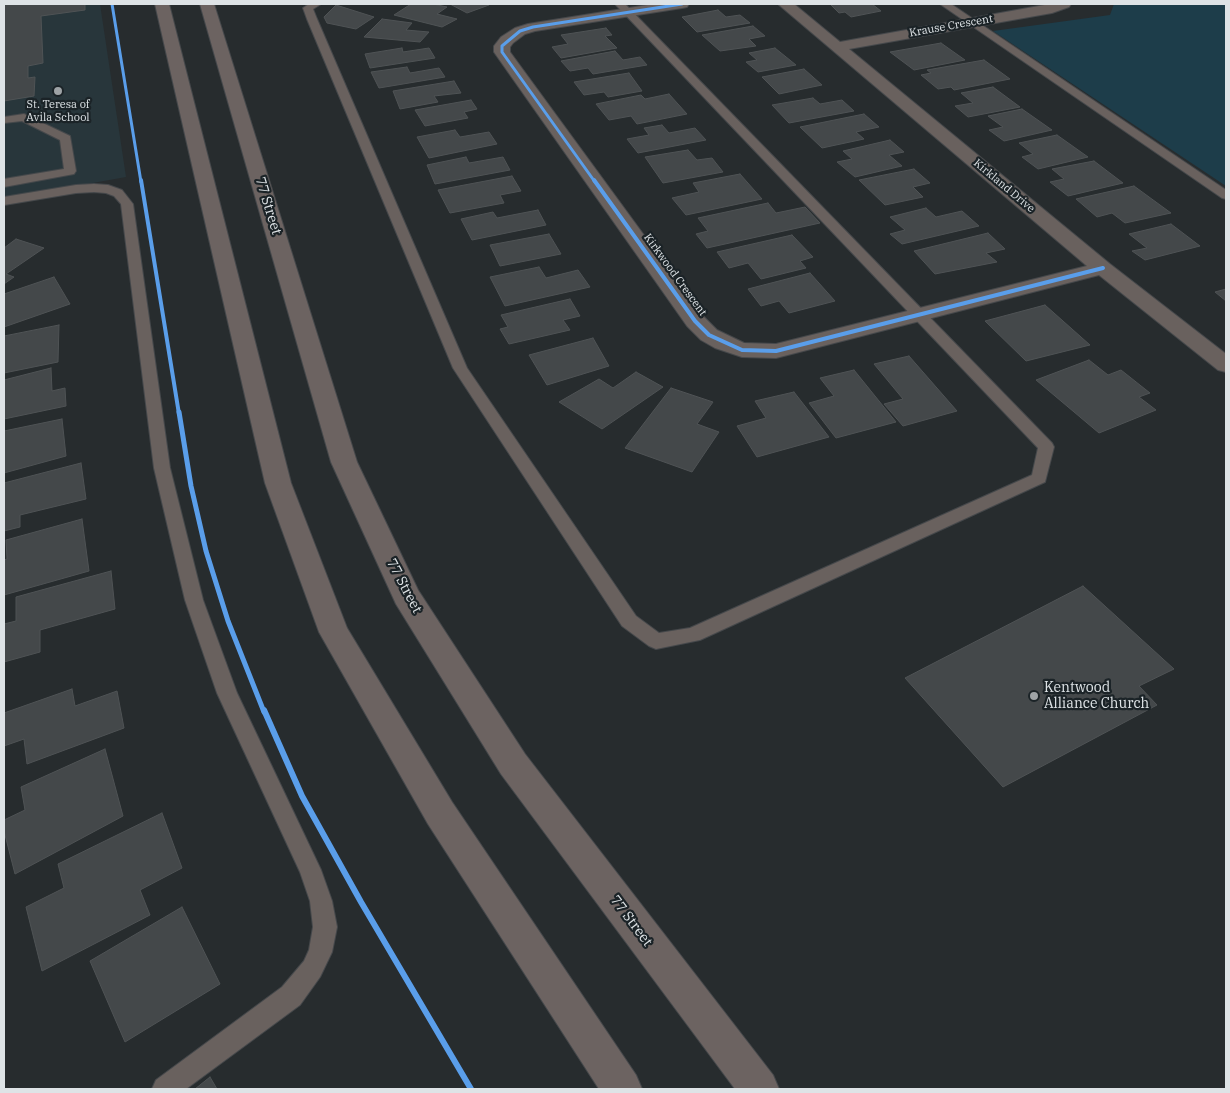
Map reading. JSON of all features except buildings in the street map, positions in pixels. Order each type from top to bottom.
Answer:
[{"type":"main road","points":[[162,4],[278,483],[334,632],[440,813],[622,1089]]},
{"type":"main road","name":"77 Street","points":[[207,4],[344,462],[406,596],[513,764],[759,1089]]},
{"type":"street","name":"Kirkwood Crescent","points":[[682,4],[624,8],[520,31],[507,40],[502,46],[502,52],[695,321],[709,334],[723,343],[742,350],[759,352],[794,347],[1103,268]]},
{"type":"street","name":"Kirkland Drive","points":[[785,4],[1103,268],[1226,365]]},
{"type":"street","name":"Krause Crescent","points":[[836,47],[1064,4]]},
{"type":"lane","points":[[316,4],[308,8],[309,13],[460,368],[629,622],[656,641],[693,635],[1039,478],[1046,447],[624,8]]},
{"type":"lane","points":[[945,4],[1226,195]]},
{"type":"lane","points":[[4,120],[24,117],[66,138],[70,171],[4,183]]},
{"type":"lane","points":[[4,201],[76,189],[94,188],[108,189],[118,193],[127,204],[162,468],[194,600],[227,693],[310,870],[321,901],[325,927],[320,952],[312,969],[291,996],[165,1089]]},
{"type":"shaded area","name":"St. Teresa of Avila School","points":[[4,4],[100,4],[126,177],[4,199]]},
{"type":"shaded area","points":[[1114,4],[1226,4],[1226,186],[993,31],[1110,15]]},
{"type":"cycle path","points":[[112,4],[191,486],[206,551],[228,621],[258,697],[302,796],[361,902],[471,1089]]},
{"type":"cycle path","points":[[682,4],[533,27],[520,31],[507,40],[502,46],[502,52],[695,321],[709,335],[742,350],[776,351],[1103,268]]},
{"type":"place","name":"St. Teresa of Avila School","points":[[58,91]]},
{"type":"place","name":"Kentwood Alliance Church","points":[[1034,696]]}]
